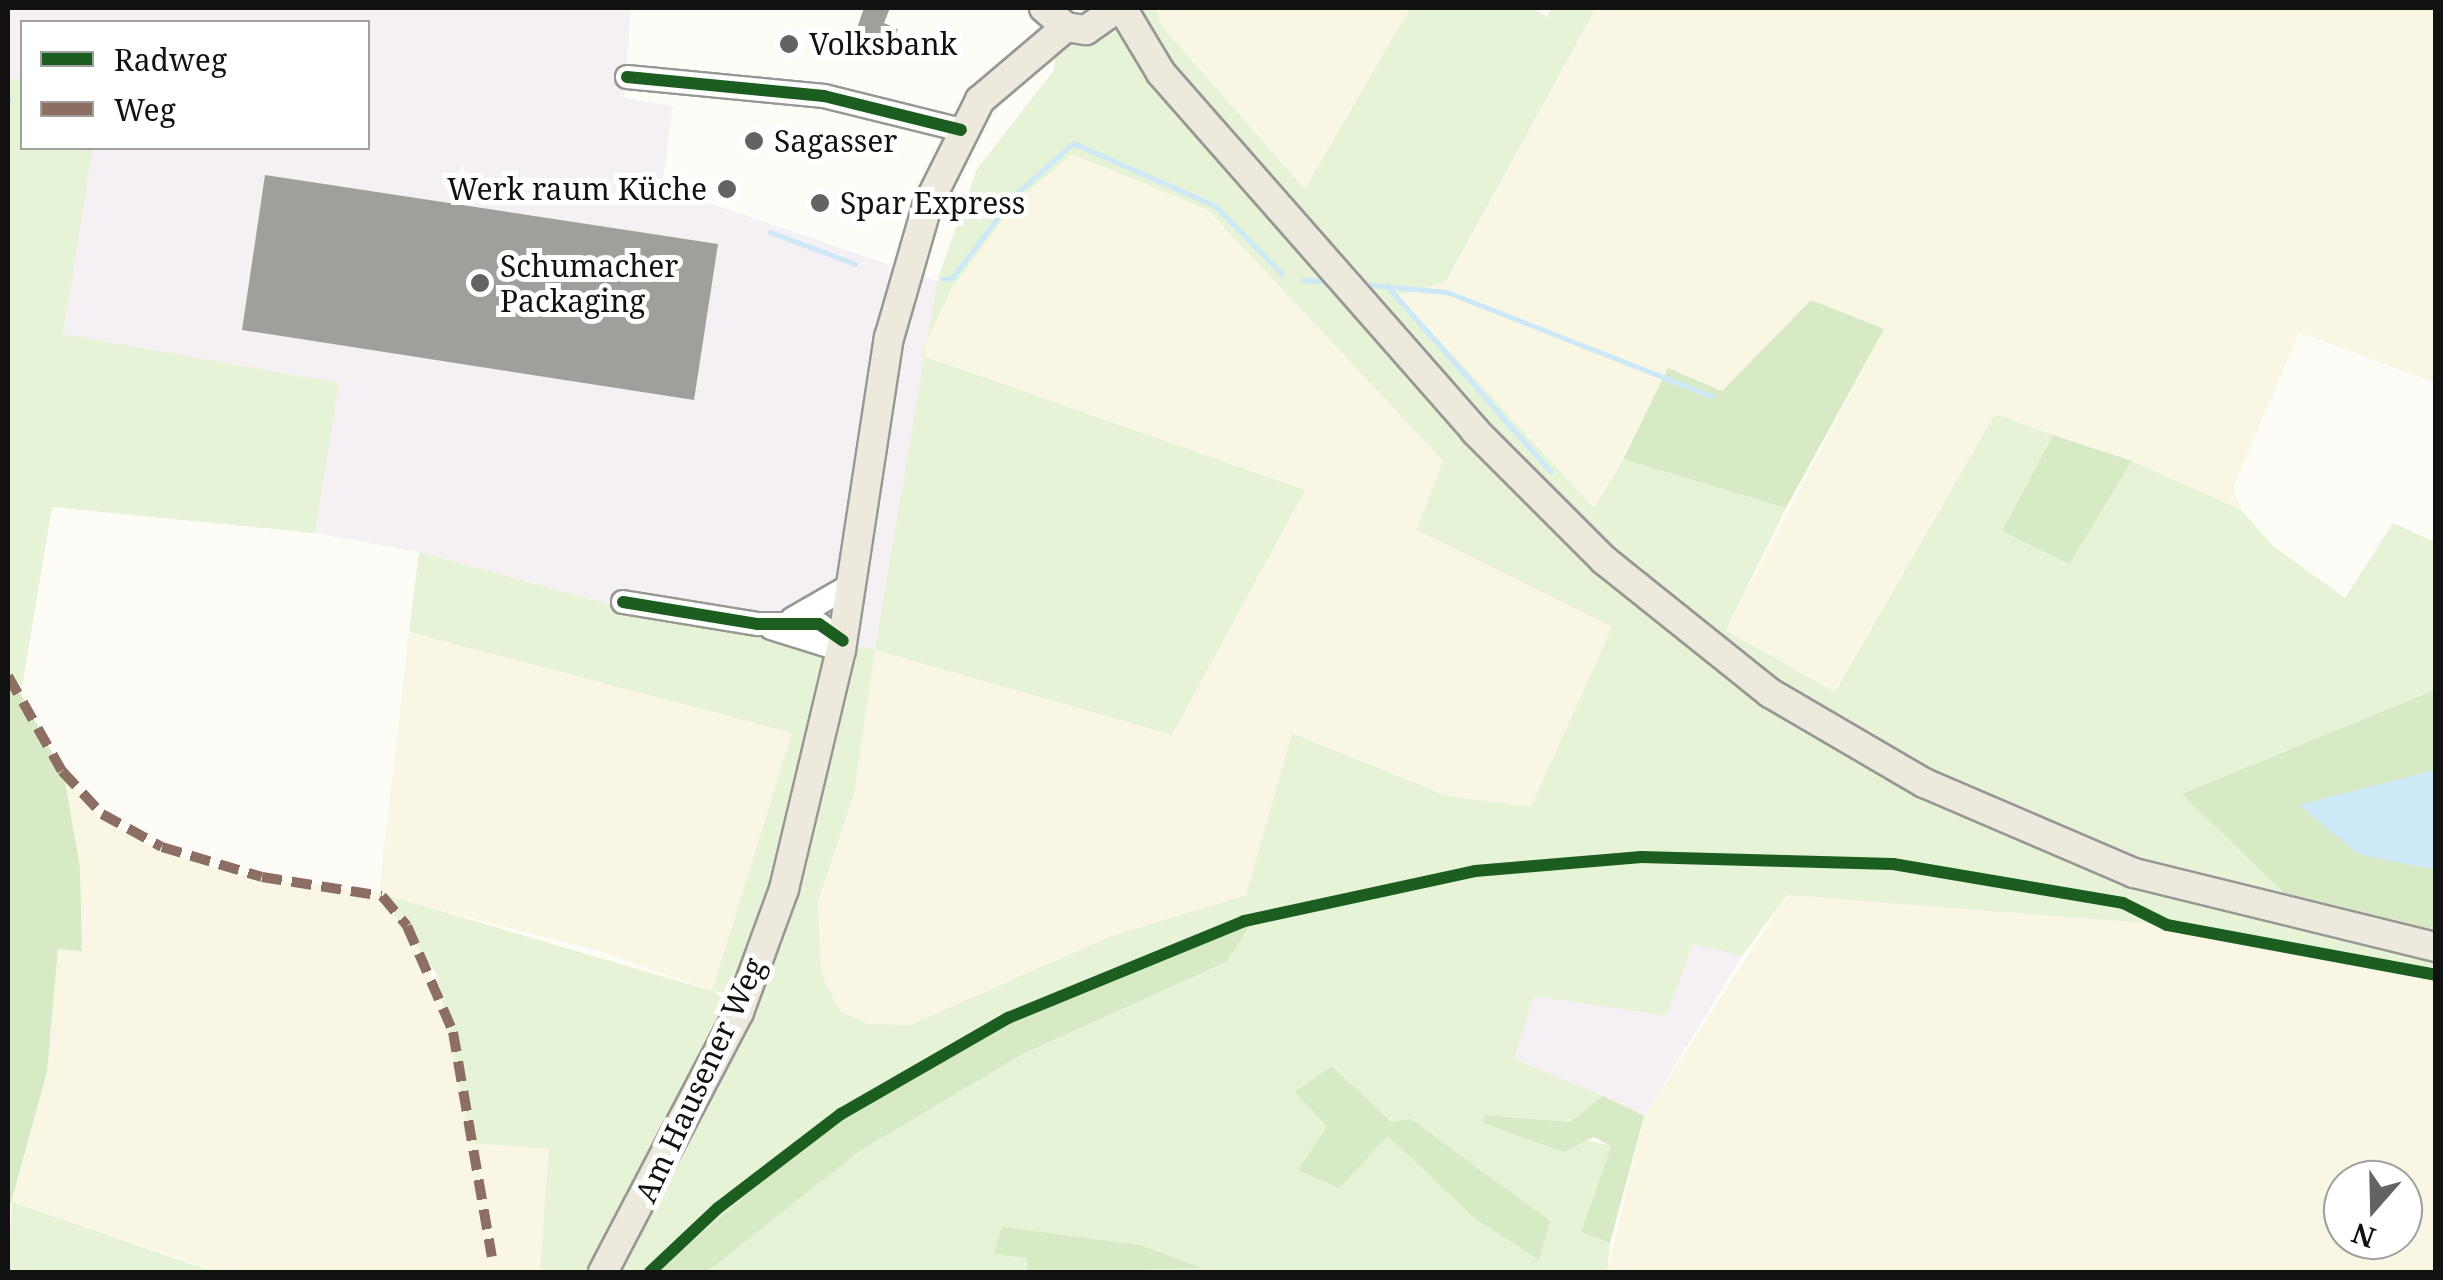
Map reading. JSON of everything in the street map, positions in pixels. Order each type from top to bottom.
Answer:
[{"type":"main road","points":[[1005,72],[1041,8],[1066,28]]},
{"type":"main road","points":[[1095,28],[1120,8],[1161,73],[1327,265],[1604,560],[1770,693],[1924,783],[2134,873],[2436,947]]},
{"type":"main road","points":[[1005,72],[1066,28],[1095,28],[1161,73]]},
{"type":"main road","name":"Am Hausener Weg","points":[[603,1272],[739,1012],[806,814],[842,645],[897,302],[961,130],[1005,72]]},
{"type":"street","points":[[627,78],[824,96],[961,130]]},
{"type":"street","points":[[787,621],[850,586]]},
{"type":"street","points":[[623,602],[758,624],[842,645]]},
{"type":"street","points":[[758,624],[819,624],[842,645]]},
{"type":"shaded area","points":[[8,8],[631,8],[624,98],[673,106],[662,187],[937,281],[875,650],[669,621],[419,552],[315,533],[338,383],[62,334],[93,150],[370,150],[370,20],[20,20],[20,78],[10,79]]},
{"type":"shaded area","points":[[1157,8],[1410,8],[1306,190],[1160,24]]},
{"type":"shaded area","points":[[1596,8],[2435,8],[2435,383],[2299,332],[2233,488],[2241,510],[1995,414],[1835,692],[1726,630],[1883,330],[1811,300],[1722,391],[1668,369],[1595,509],[1398,294],[1447,282]]},
{"type":"shaded area","points":[[1072,154],[1208,210],[1443,461],[1418,530],[1612,627],[1531,808],[1447,796],[1292,733],[1246,895],[1111,936],[910,1025],[868,1024],[840,1011],[821,973],[818,901],[854,794],[875,650],[1171,735],[1021,394],[919,355],[952,288],[1015,203]]},
{"type":"shaded area","points":[[409,632],[792,733],[712,991],[599,951],[381,895],[408,924],[450,1018],[549,1149],[540,1272],[219,1272],[12,1202],[47,1072],[58,948],[81,951],[80,868],[64,775],[102,818],[159,851],[237,875],[379,893]]},
{"type":"shaded area","points":[[1787,895],[2167,925],[2435,975],[2435,1272],[1607,1272],[1644,1116]]},
{"type":"shaded area","points":[[1693,944],[1742,956],[1644,1116],[1514,1059],[1534,996],[1666,1016]]},
{"type":"green space","points":[[1080,8],[1157,8],[1160,24],[1305,189],[1410,8],[1533,8],[1547,17],[1551,8],[1596,8],[1446,282],[1398,295],[1594,508],[1623,459],[1786,508],[1726,630],[1835,692],[1995,414],[2053,435],[2002,531],[2069,563],[2132,461],[2241,510],[2273,546],[2345,598],[2393,523],[2435,542],[2434,696],[2182,795],[2435,936],[2435,975],[2167,925],[1787,895],[1742,956],[1693,944],[1666,1016],[1534,996],[1514,1059],[1603,1096],[1570,1122],[1486,1115],[1611,1146],[1581,1232],[1610,1243],[1607,1272],[707,1272],[861,1150],[1023,1054],[1226,962],[1252,920],[1006,1021],[837,1118],[656,1272],[540,1272],[549,1149],[471,1143],[437,975],[379,893],[712,991],[792,733],[409,632],[419,552],[669,621],[875,649],[924,357],[1305,490],[1172,735],[875,650],[854,794],[818,901],[821,973],[840,1011],[868,1024],[910,1025],[1111,936],[1246,895],[1292,733],[1447,796],[1531,807],[1612,627],[1417,530],[1443,461],[1208,210],[1072,154],[1015,203],[952,288],[927,340],[937,281],[977,169],[1054,70],[1055,47],[1083,41]],"holes":[[[1332,1066],[1393,1122],[1539,1259],[1474,1218],[1388,1136],[1299,1170],[1327,1126]]]},
{"type":"green space","points":[[20,78],[20,150],[93,150],[63,334],[339,383],[315,533],[52,507],[22,687],[8,670],[8,80]]},
{"type":"green space","points":[[1811,300],[1884,329],[1786,508],[1623,459],[1668,368],[1722,391]]},
{"type":"green space","points":[[2053,435],[2132,461],[2069,564],[2002,531]]},
{"type":"green space","points":[[8,670],[64,775],[80,868],[82,951],[58,949],[47,1072],[8,1214]]},
{"type":"green space","points":[[2435,690],[2435,936],[2300,908],[2182,794]]},
{"type":"green space","points":[[1254,919],[1226,962],[1023,1054],[861,1150],[707,1272],[656,1272],[837,1118],[1006,1021]]},
{"type":"green space","points":[[1332,1066],[1392,1122],[1411,1119],[1550,1221],[1539,1260],[1474,1218],[1388,1136],[1339,1188],[1298,1170],[1327,1126],[1295,1092]]},
{"type":"green space","points":[[1603,1096],[1644,1116],[1610,1243],[1581,1232],[1611,1146],[1593,1137],[1564,1152],[1483,1123],[1485,1115],[1570,1122]]},
{"type":"green space","points":[[12,1202],[197,1266],[219,1272],[8,1272]]},
{"type":"green space","points":[[1002,1227],[1139,1245],[1203,1268],[1027,1272],[1027,1258],[994,1254]]},
{"type":"water","points":[[2435,770],[2435,870],[2358,854],[2299,805]]},
{"type":"building","points":[[864,8],[890,8],[884,23],[898,29],[893,43],[868,39],[858,25]]},
{"type":"building","name":"Schumacher Packaging","points":[[265,175],[718,244],[694,400],[242,330]]},
{"type":"waterway","points":[[942,279],[952,278],[1014,196],[1073,143],[1215,206],[1282,274]]},
{"type":"waterway","points":[[770,232],[855,264]]},
{"type":"waterway","points":[[1303,280],[1329,282]]},
{"type":"waterway","points":[[1359,284],[1447,292],[1711,396]]},
{"type":"waterway","points":[[1387,286],[1550,471]]},
{"type":"marked path","points":[[8,676],[62,771],[102,814],[162,847],[262,877],[382,896],[407,926],[453,1032],[492,1257]]},
{"type":"cycle path","points":[[627,77],[824,96],[961,130]]},
{"type":"cycle path","points":[[623,602],[758,624],[819,624],[843,641]]},
{"type":"cycle path","points":[[650,1272],[718,1208],[841,1114],[1008,1018],[1244,921],[1475,871],[1641,857],[1893,864],[2123,903],[2167,925],[2436,975]]},
{"type":"place","name":"Volksbank","points":[[789,44]]},
{"type":"place","name":"Sagasser","points":[[754,141]]},
{"type":"place","name":"Werk raum Küche","points":[[727,189]]},
{"type":"place","name":"Spar Express","points":[[820,203]]},
{"type":"place","name":"Schumacher Packaging","points":[[480,283]]}]
